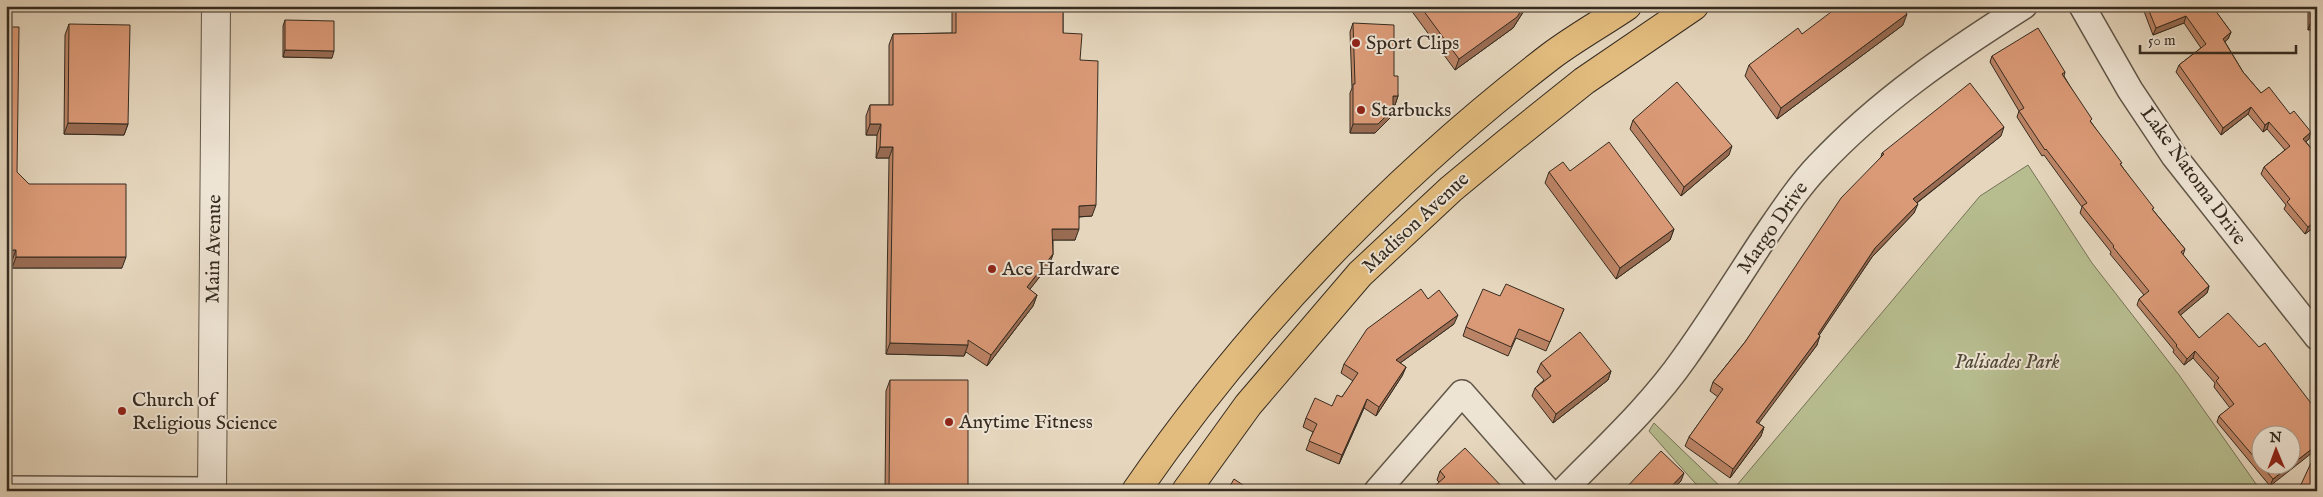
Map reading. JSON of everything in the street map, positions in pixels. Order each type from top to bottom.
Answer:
[{"type":"main road","name":"Madison Avenue","points":[[1136,491],[1169,444],[1261,329],[1404,181],[1479,114],[1553,55],[1627,6]]},
{"type":"main road","name":"Madison Avenue","points":[[1186,491],[1248,405],[1360,274],[1451,189],[1509,141],[1584,81],[1694,6]]},
{"type":"street","name":"Main Avenue","points":[[212,490],[216,6]]},
{"type":"street","name":"Margo Drive","points":[[1563,491],[1649,402],[1684,358],[1784,208],[1817,166],[1855,128],[1910,82],[2024,6]]},
{"type":"street","name":"Lake Natoma Drive","points":[[2082,6],[2130,90],[2174,156],[2317,337]]},
{"type":"street","points":[[1377,491],[1462,393],[1548,491]]},
{"type":"street","points":[[6,489],[212,490]]},
{"type":"green space","name":"Palisades Park","points":[[2028,165],[2092,263],[2179,375],[2261,491],[1732,491],[1980,196]]},
{"type":"green space","points":[[1654,423],[1725,491],[1702,491],[1649,431]]},
{"type":"building","points":[[956,6],[1063,6],[1063,33],[1082,34],[1080,60],[1098,61],[1096,205],[1079,206],[1079,229],[1052,229],[1053,254],[1027,287],[1037,295],[991,355],[968,340],[968,345],[890,343],[893,147],[880,147],[881,124],[870,124],[870,105],[893,105],[893,34],[956,33]]},
{"type":"building","points":[[1420,6],[1524,6],[1517,17],[1459,59]]},
{"type":"building","points":[[1839,6],[1844,6],[1846,9],[1849,6],[1901,6],[1907,14],[1781,108],[1749,65],[1798,28],[1802,34]]},
{"type":"building","points":[[2147,6],[2212,6],[2231,32],[2223,39],[2243,72],[2261,93],[2269,87],[2290,114],[2294,111],[2311,132],[2303,139],[2317,155],[2317,220],[2308,227],[2287,202],[2290,199],[2264,167],[2290,146],[2269,122],[2265,125],[2251,107],[2223,128],[2179,65],[2206,44],[2186,16],[2156,28]]},
{"type":"building","points":[[2310,6],[2317,6],[2317,23],[2311,23]]},
{"type":"building","points":[[285,20],[334,21],[334,51],[285,50]]},
{"type":"building","points":[[1353,23],[1394,25],[1394,76],[1398,76],[1398,96],[1393,96],[1393,109],[1378,124],[1353,124],[1353,84],[1355,84]]},
{"type":"building","points":[[69,24],[130,25],[128,124],[68,123]]},
{"type":"building","points":[[6,27],[19,27],[17,172],[29,184],[126,184],[126,257],[16,257],[16,250],[6,250]]},
{"type":"building","points":[[2038,28],[2065,72],[2062,74],[2092,119],[2090,121],[2154,208],[2152,209],[2185,249],[2181,252],[2209,286],[2178,312],[2199,338],[2228,313],[2259,347],[2265,343],[2317,411],[2317,445],[2300,458],[2300,424],[2250,424],[2250,452],[2219,416],[2234,404],[2216,381],[2219,378],[2195,351],[2187,359],[2139,299],[2149,291],[2082,206],[2087,203],[2045,150],[2019,111],[2024,108],[1992,56]]},
{"type":"building","points":[[1677,82],[1732,146],[1684,187],[1633,120]]},
{"type":"building","points":[[1970,83],[2004,127],[1913,199],[1918,204],[1875,248],[1818,334],[1820,336],[1756,422],[1764,427],[1733,469],[1689,437],[1723,389],[1713,382],[1745,342],[1841,198],[1884,154],[1882,153]]},
{"type":"building","points":[[1609,142],[1674,229],[1620,268],[1549,172],[1563,162],[1570,171]]},
{"type":"building","points":[[1506,284],[1564,309],[1550,342],[1519,329],[1511,347],[1466,327],[1483,289],[1500,296]]},
{"type":"building","points":[[1421,289],[1428,299],[1439,290],[1458,315],[1396,360],[1406,367],[1379,407],[1367,399],[1342,455],[1309,441],[1317,424],[1306,418],[1315,398],[1332,406],[1337,395],[1342,397],[1358,373],[1344,364],[1367,329]]},
{"type":"building","points":[[1580,332],[1611,371],[1556,414],[1535,388],[1551,376],[1541,363]]},
{"type":"building","points":[[890,380],[968,380],[968,491],[889,491]]},
{"type":"building","points":[[1465,448],[1506,491],[1429,491],[1445,477],[1440,471]]},
{"type":"building","points":[[2317,450],[2317,491],[2298,491]]},
{"type":"building","points":[[1661,451],[1684,473],[1669,489],[1671,491],[1623,491]]},
{"type":"building","points":[[2269,474],[2279,474],[2273,479]]},
{"type":"building","points":[[1234,479],[1252,491],[1227,491]]},
{"type":"place","name":"Sport Clips","points":[[1356,43]]},
{"type":"place","name":"Starbucks","points":[[1361,110]]},
{"type":"place","name":"Ace Hardware","points":[[992,269]]},
{"type":"place","name":"Church of Religious Science","points":[[122,411]]},
{"type":"place","name":"Anytime Fitness","points":[[949,422]]}]
